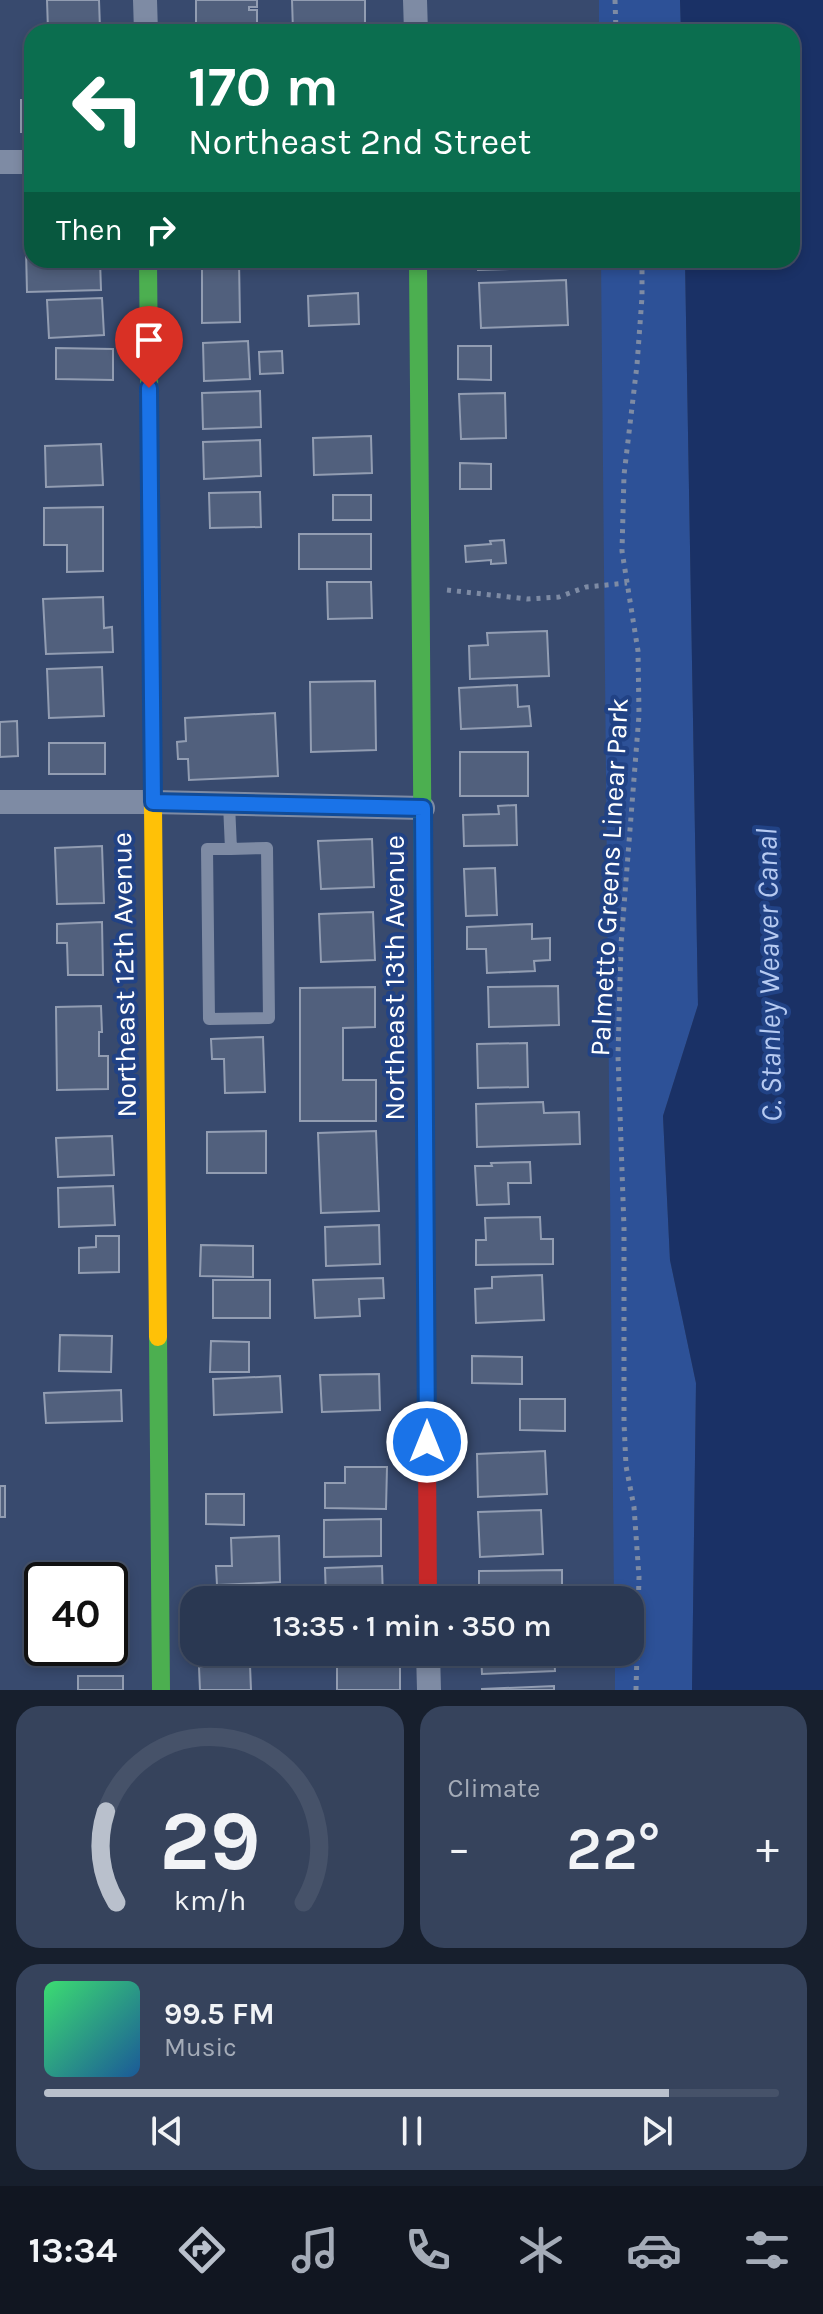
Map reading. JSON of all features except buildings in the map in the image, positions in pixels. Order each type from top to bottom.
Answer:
[{"type":"street","points":[[145,0],[146,24]]},
{"type":"street","points":[[415,0],[416,24]]},
{"type":"street","points":[[0,162],[24,162]]},
{"type":"street","name":"Northeast 12th Avenue","points":[[148,268],[161,1690]]},
{"type":"street","name":"Northeast 13th Avenue","points":[[418,268],[428,1586]]},
{"type":"street","points":[[0,802],[423,808]]},
{"type":"street","points":[[428,1666],[429,1690]]},
{"type":"lane","points":[[229,804],[231,849]]},
{"type":"lane","points":[[267,848],[269,1018],[209,1019],[207,849],[231,849],[267,848]]},
{"type":"path","points":[[615,0],[616,24]]},
{"type":"path","name":"Palmetto Greens Linear Park","points":[[636,1690],[639,1577],[624,1423],[624,1228],[618,1056],[621,944],[639,715],[638,651],[622,551],[624,475],[637,365],[642,268]]},
{"type":"path","points":[[422,589],[459,590],[527,599],[559,597],[586,587],[627,583]]},
{"type":"shaded area","points":[[599,0],[680,0],[681,24],[599,24]]},
{"type":"shaded area","points":[[601,268],[685,268],[698,1005],[663,1116],[670,1260],[696,1383],[692,1690],[615,1690],[615,1666],[644,1666],[644,1586],[614,1586]]},
{"type":"water","name":"C. Stanley Weaver Canal","points":[[680,0],[823,0],[823,1690],[692,1690],[696,1383],[670,1260],[663,1116],[698,1005],[685,268],[800,268],[800,24],[681,24]]},
{"type":"traffic: fast","points":[[148,268],[153,806]]},
{"type":"traffic: fast","points":[[418,268],[425,1161]]},
{"type":"traffic: fast","points":[[158,1337],[161,1690]]},
{"type":"traffic: slow","points":[[153,806],[158,1337]]},
{"type":"traffic: jam","points":[[425,1161],[428,1586]]},
{"type":"route","points":[[149,388],[153,802],[423,808],[427,1442]]}]
